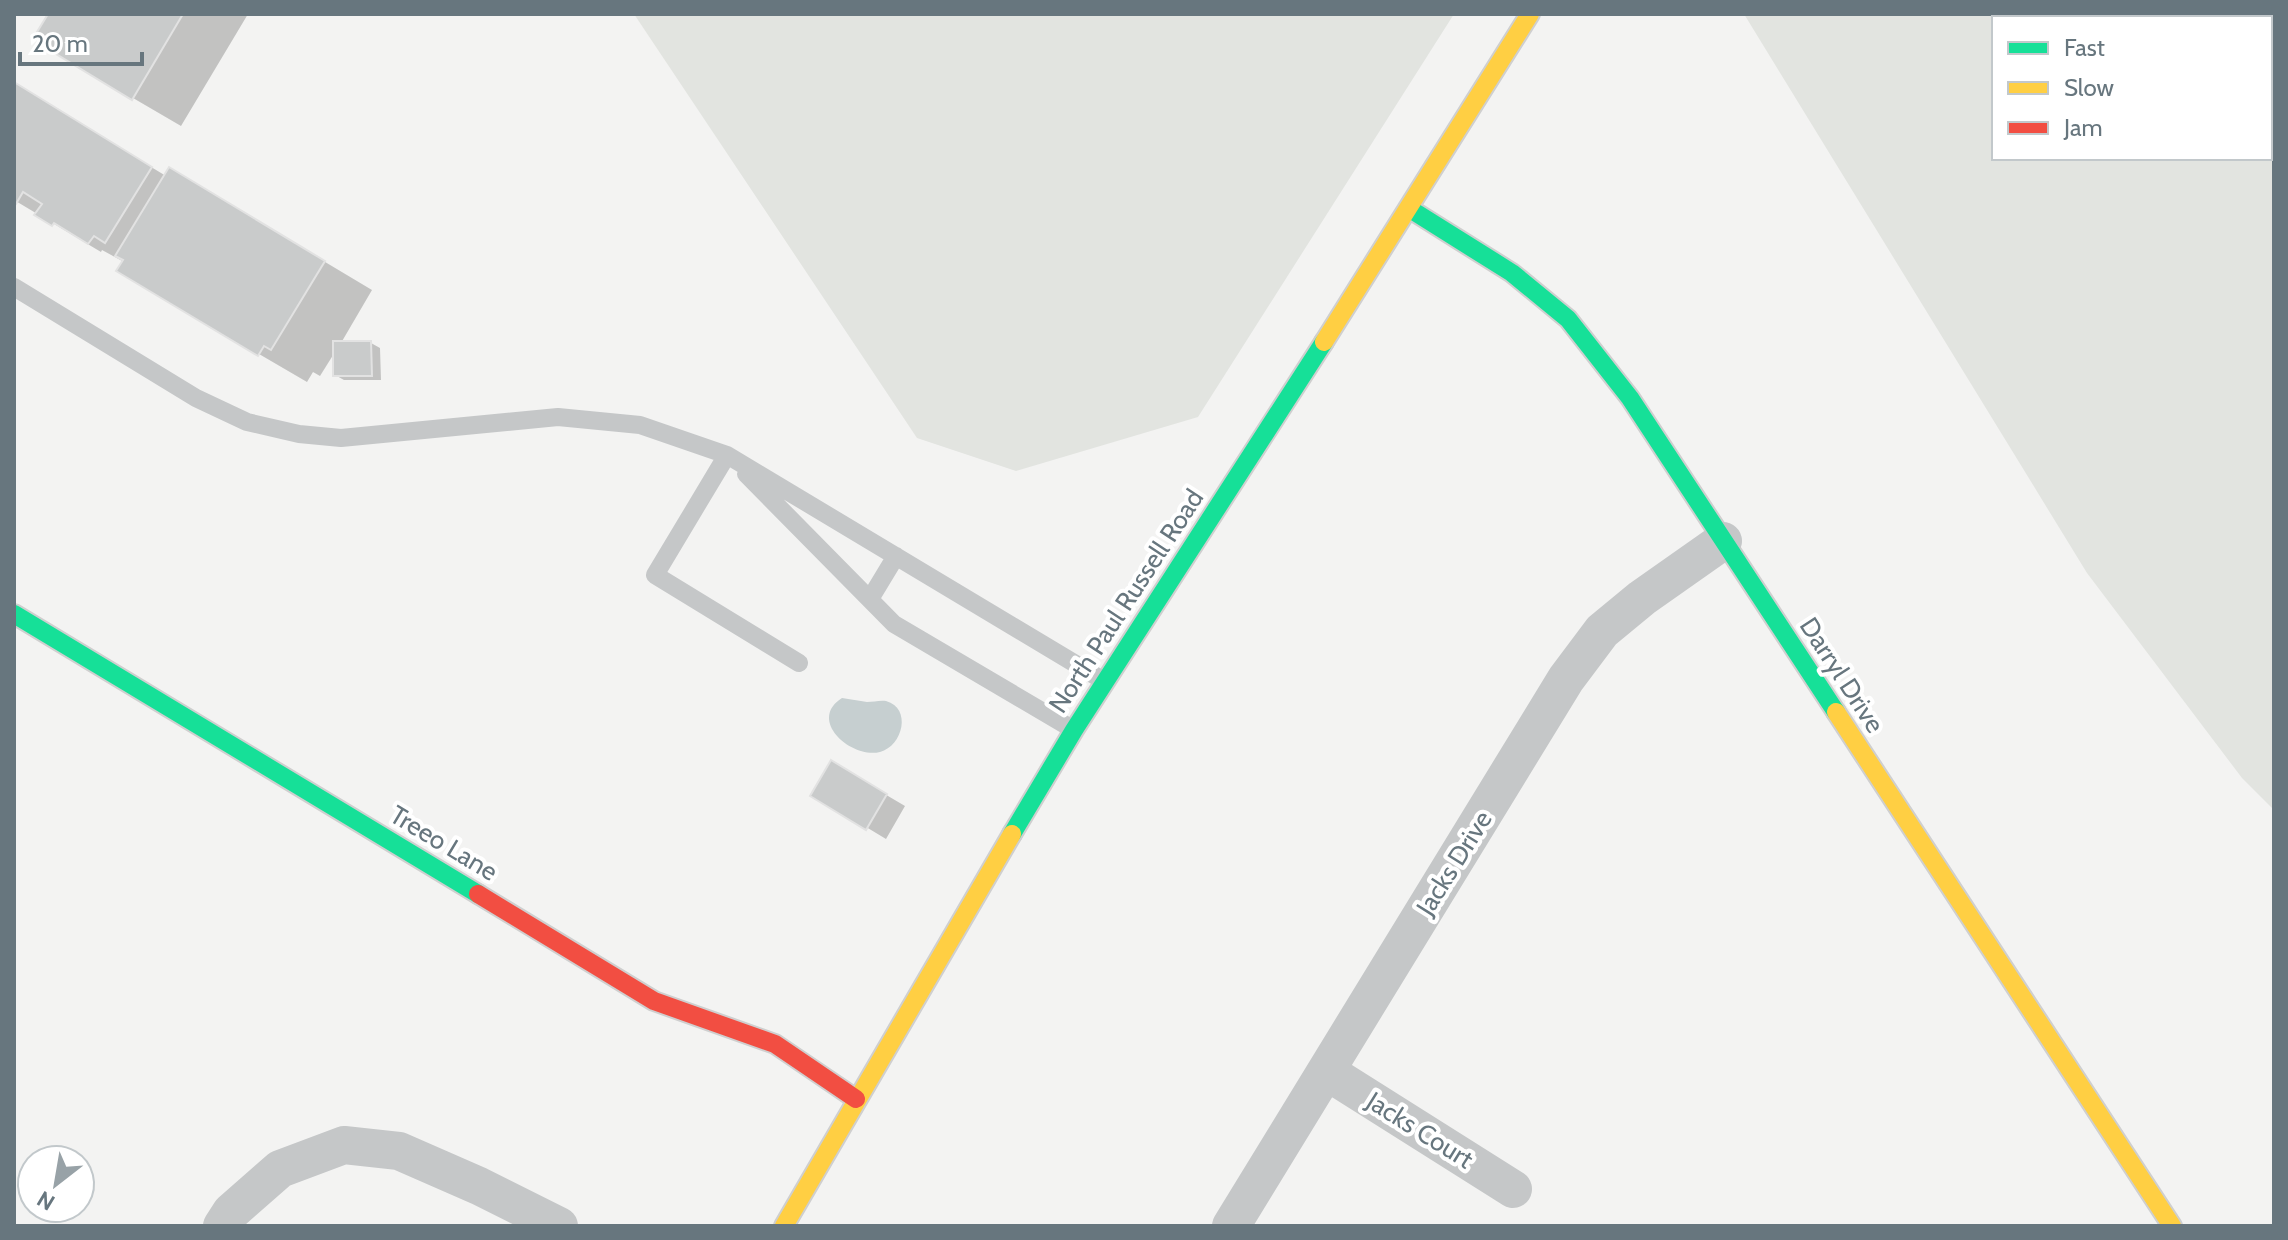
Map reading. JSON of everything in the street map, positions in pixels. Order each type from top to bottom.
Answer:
[{"type":"street","name":"North Paul Russell Road","points":[[784,1226],[1104,681],[1410,209],[1530,14]]},
{"type":"street","name":"Darryl Drive","points":[[1410,209],[1512,273],[1568,319],[1630,398],[2172,1226]]},
{"type":"street","name":"Jacks Drive","points":[[1231,1226],[1558,693],[1602,631],[1642,598],[1723,541]]},
{"type":"street","name":"Treeo Lane","points":[[14,614],[654,1001],[775,1044],[856,1099]]},
{"type":"street","name":"Jacks Court","points":[[1326,1071],[1513,1189]]},
{"type":"street","points":[[222,1226],[231,1212],[280,1169],[344,1145],[399,1151],[559,1226]]},
{"type":"lane","points":[[14,287],[196,398],[247,422],[299,434],[341,438],[558,417],[640,425],[727,455],[1104,681]]},
{"type":"lane","points":[[727,455],[894,624],[1074,730]]},
{"type":"lane","points":[[727,455],[655,575],[799,663]]},
{"type":"lane","points":[[870,599],[896,556]]},
{"type":"shaded area","points":[[634,14],[1454,14],[1198,417],[1016,471],[917,438]]},
{"type":"shaded area","points":[[1744,14],[2274,14],[2274,810],[2242,778],[2087,573]]},
{"type":"shaded area","points":[[842,698],[886,701],[894,705],[902,719],[899,735],[894,742],[880,752],[869,753],[846,744],[831,727],[829,717],[832,707]]},
{"type":"building","points":[[48,14],[183,14],[132,100],[43,46],[47,38],[37,32]]},
{"type":"building","points":[[14,82],[152,167],[105,243],[94,236],[88,244],[54,223],[52,226],[34,215],[42,204],[23,192],[14,203]]},
{"type":"building","points":[[169,167],[325,261],[271,350],[264,346],[258,356],[116,271],[123,260],[115,256]]},
{"type":"building","points":[[333,341],[371,341],[372,376],[333,376]]},
{"type":"building","points":[[831,760],[887,794],[866,830],[810,796]]},
{"type":"traffic: fast","points":[[1410,209],[1512,273],[1568,319],[1630,398],[1836,712]]},
{"type":"traffic: fast","points":[[1012,834],[1074,730],[1324,342]]},
{"type":"traffic: fast","points":[[14,614],[478,894]]},
{"type":"traffic: slow","points":[[1324,342],[1530,14]]},
{"type":"traffic: slow","points":[[1836,712],[2172,1226]]},
{"type":"traffic: slow","points":[[784,1226],[1012,834]]},
{"type":"traffic: jam","points":[[478,894],[654,1001],[775,1044],[856,1099]]}]
